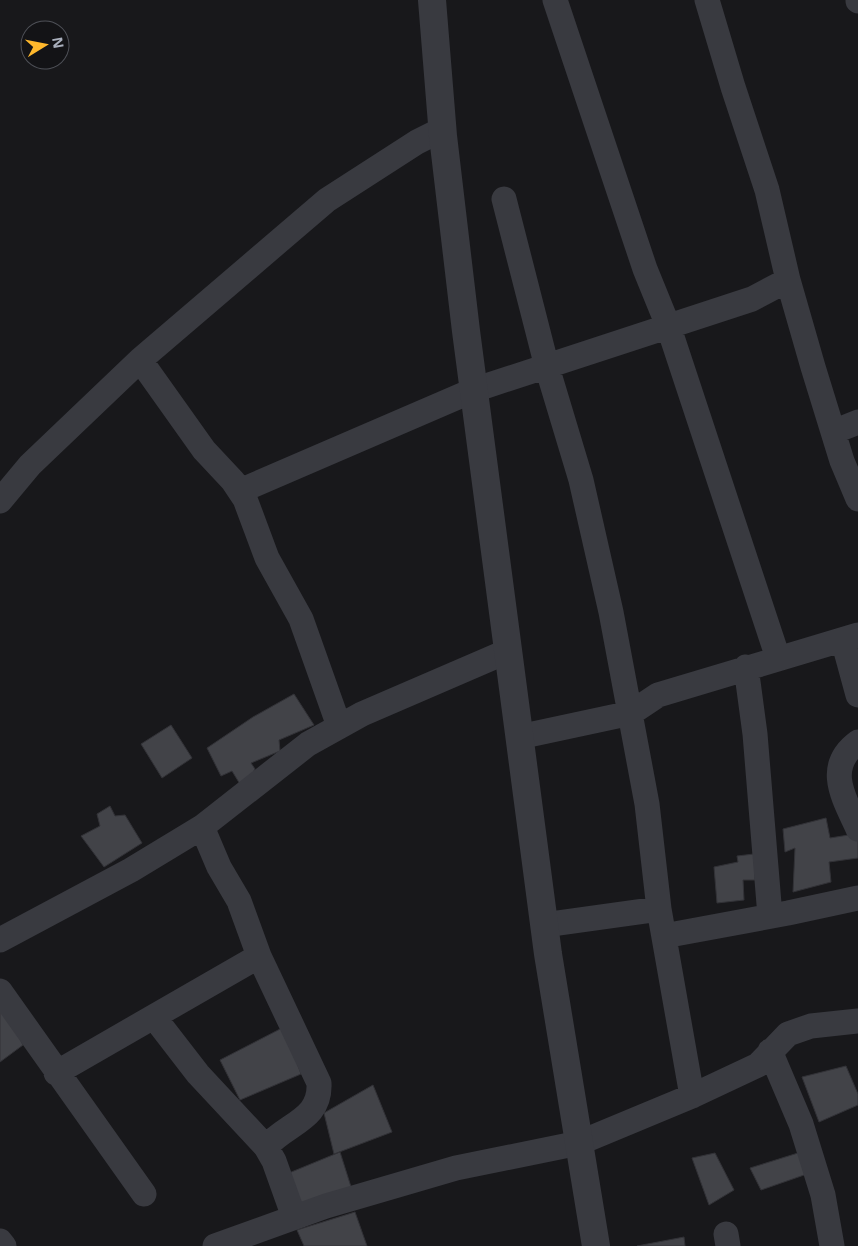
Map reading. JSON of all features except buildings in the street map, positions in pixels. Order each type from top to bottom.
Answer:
[{"type":"street","points":[[432,0],[443,129],[474,390],[519,737],[544,925],[596,1246]]},
{"type":"street","points":[[556,0],[645,269],[669,328],[778,658]]},
{"type":"street","points":[[707,0],[767,190],[788,280],[833,432],[842,461],[858,499]]},
{"type":"street","points":[[0,501],[30,465],[140,360],[327,200],[417,142],[443,129]]},
{"type":"street","points":[[504,199],[547,366],[581,480],[631,713],[648,804],[659,909],[692,1096]]},
{"type":"street","points":[[240,491],[474,390],[669,328],[752,299],[788,280]]},
{"type":"street","points":[[140,360],[204,450],[246,499],[267,558],[300,619],[339,726]]},
{"type":"street","points":[[833,432],[858,422]]},
{"type":"street","points":[[519,737],[631,713],[658,695],[746,666],[850,637],[858,695]]},
{"type":"street","points":[[0,940],[131,870],[202,827],[308,744],[339,726],[433,681],[508,651]]},
{"type":"street","points":[[746,666],[755,734],[770,916]]},
{"type":"street","points":[[858,742],[851,747],[839,763],[839,778],[846,802],[858,829]]},
{"type":"street","points":[[202,827],[219,867],[239,900],[259,956],[319,1083],[320,1097],[315,1109],[275,1137],[266,1147]]},
{"type":"street","points":[[664,936],[858,898]]},
{"type":"street","points":[[544,925],[659,909]]},
{"type":"street","points":[[56,1073],[259,956]]},
{"type":"street","points":[[0,991],[56,1073],[144,1194]]},
{"type":"street","points":[[154,1017],[198,1074],[266,1147],[274,1161],[294,1217]]},
{"type":"street","points":[[215,1246],[326,1206],[456,1168],[578,1143],[692,1096],[758,1065],[788,1034],[811,1026],[858,1020]]},
{"type":"street","points":[[770,1051],[801,1124],[823,1194],[832,1246]]},
{"type":"street","points":[[0,1241],[4,1246]]}]
